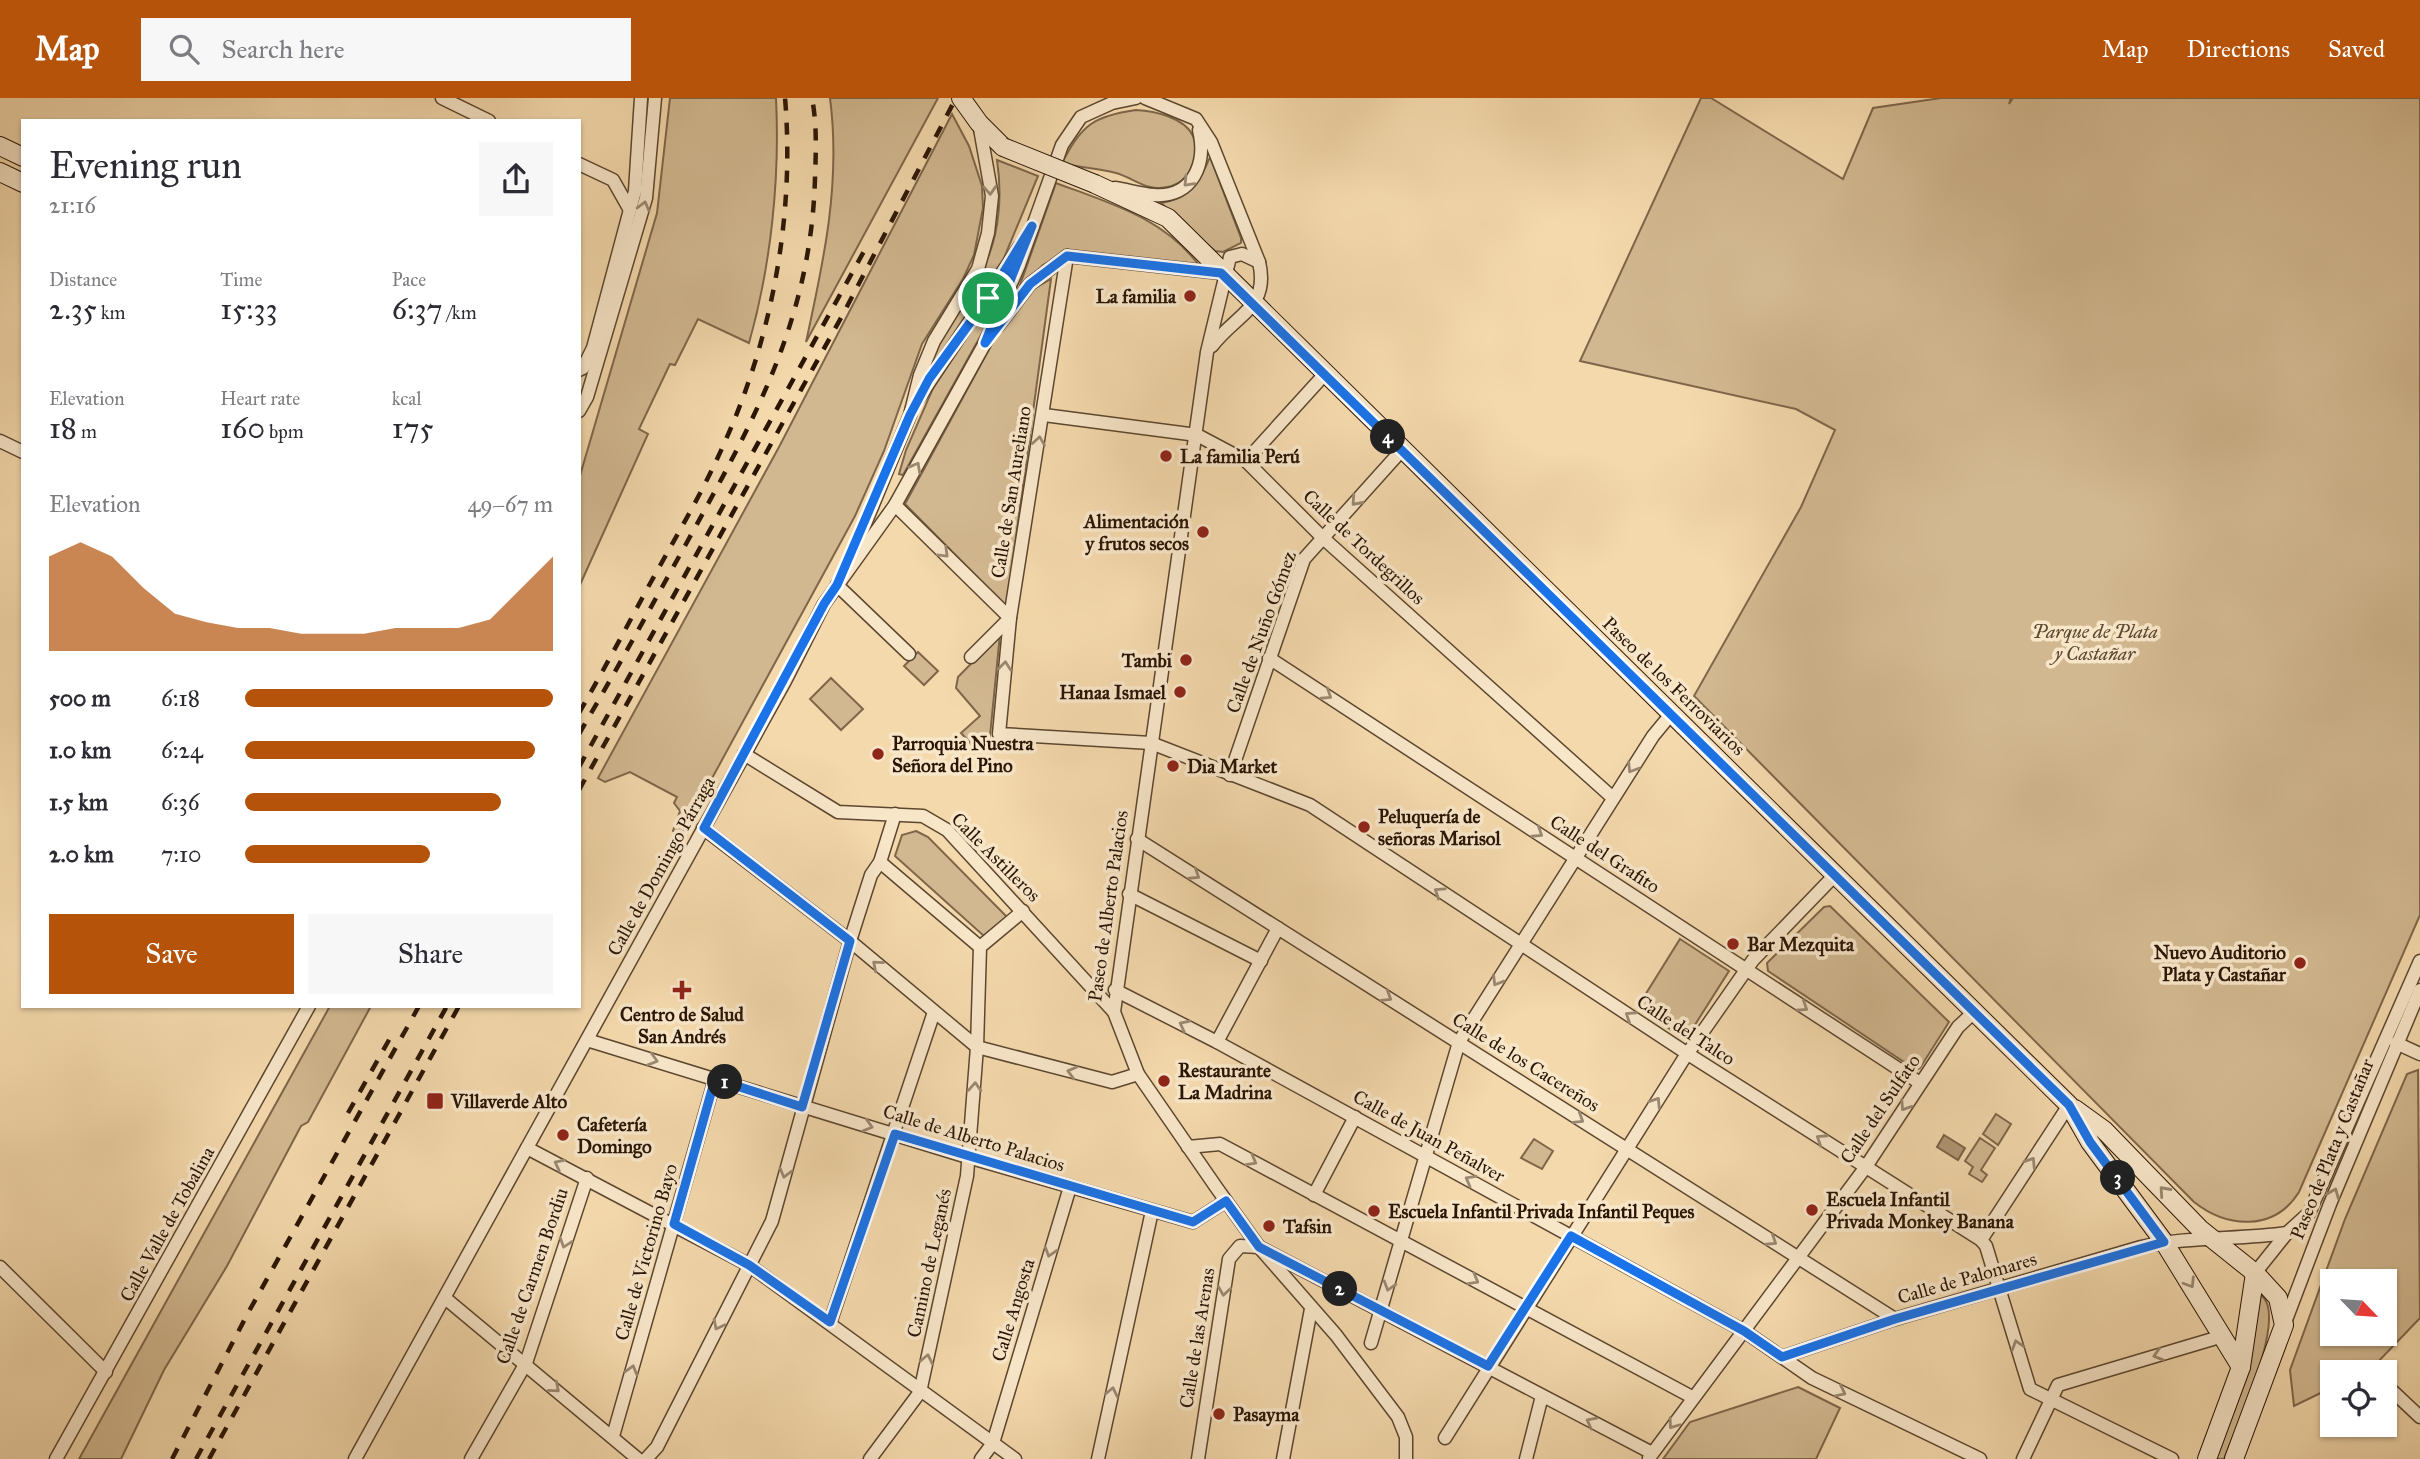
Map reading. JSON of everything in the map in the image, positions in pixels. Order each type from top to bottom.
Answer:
[{"type":"main road","points":[[961,98],[979,123],[1003,147],[1095,184],[1168,218],[1223,275]]},
{"type":"main road","points":[[0,146],[21,156]]},
{"type":"main road","points":[[0,172],[21,182]]},
{"type":"main road","name":"Paseo de los Ferroviarios","points":[[1223,275],[2069,1105],[2090,1142],[2164,1242],[2241,1367]]},
{"type":"main road","points":[[2069,1105],[2104,1130],[2278,1298],[2284,1325],[2234,1459]]},
{"type":"main road","points":[[2207,1459],[2241,1367],[2255,1273]]},
{"type":"street","points":[[442,98],[485,119]]},
{"type":"street","points":[[581,369],[593,348],[630,210],[641,98]]},
{"type":"street","points":[[581,408],[587,397],[646,198],[656,98]]},
{"type":"street","points":[[1032,226],[1062,145],[1081,117],[1112,103],[1136,98]]},
{"type":"street","points":[[1145,98],[1196,119],[1211,142],[1259,262],[1263,280],[1254,307],[1226,327],[1207,352]]},
{"type":"street","points":[[1095,184],[1156,195],[1176,192],[1190,182],[1202,164],[1202,142],[1196,119]]},
{"type":"street","name":"Calle de Domingo Párraga","points":[[910,415],[920,375],[934,341],[978,269],[988,233],[992,196],[979,123]]},
{"type":"street","points":[[581,165],[612,180],[630,210]]},
{"type":"street","points":[[612,180],[636,169]]},
{"type":"street","name":"Calle de Domingo Párraga","points":[[355,1459],[704,828],[824,604],[895,505],[985,343],[1032,226]]},
{"type":"street","name":"Calle de Domingo Párraga","points":[[837,585],[910,415],[929,379],[988,298],[1032,226]]},
{"type":"street","name":"Paseo de Alberto Palacios","points":[[1259,262],[1242,254],[1230,257],[1223,275],[1207,352],[1114,1012],[1138,1074],[1188,1147],[1259,1247],[1336,1335],[1398,1417],[1406,1437],[1406,1459]]},
{"type":"street","points":[[985,343],[1030,284],[1067,256],[1223,275]]},
{"type":"street","name":"Calle de San Aureliano","points":[[999,734],[1010,618],[1067,256]]},
{"type":"street","points":[[1246,461],[1324,375]]},
{"type":"street","name":"Calle de Tordegrillos","points":[[1044,415],[1197,435],[1246,461],[1323,538],[1614,799]]},
{"type":"street","points":[[0,440],[21,451]]},
{"type":"street","name":"Calle de Nuño Gómez","points":[[1230,775],[1304,559],[1401,451]]},
{"type":"street","points":[[895,505],[1010,618],[971,657]]},
{"type":"street","points":[[837,585],[909,654]]},
{"type":"street","name":"Calle del Grafito","points":[[1269,658],[1920,1083]]},
{"type":"street","points":[[1371,1343],[1459,1042],[1518,945],[1653,736],[1672,713]]},
{"type":"street","name":"Calle del Talco","points":[[999,734],[1151,743],[1310,805],[1518,945],[1981,1240]]},
{"type":"street","name":"Calle Astilleros","points":[[744,754],[838,812],[923,816],[947,830],[1114,1012]]},
{"type":"street","points":[[646,1459],[657,1447],[772,1221],[850,941],[871,875],[880,862],[895,814]]},
{"type":"street","points":[[704,828],[850,941],[977,1047],[1112,1082],[1138,1074]]},
{"type":"street","name":"Calle de los Cacereños","points":[[1137,839],[1895,1319]]},
{"type":"street","points":[[880,862],[980,947],[1023,911]]},
{"type":"street","points":[[1445,1438],[1626,1149],[1746,970],[1835,875]]},
{"type":"street","points":[[1129,894],[1261,961]]},
{"type":"street","points":[[1217,1041],[1278,929]]},
{"type":"street","name":"Camino de Leganés","points":[[870,1459],[920,1392],[970,1158],[980,947]]},
{"type":"street","name":"Paseo de Plata y Castañar","points":[[2255,1273],[2287,1233],[2309,1213],[2420,961]]},
{"type":"street","name":"Calle de Juan Peñalver","points":[[1115,990],[1217,1041],[1744,1331],[1812,1378],[1980,1459]]},
{"type":"street","name":"Paseo de Plata y Castañar","points":[[2284,1325],[2396,1043],[2420,990]]},
{"type":"street","name":"Calle Valle de Tobalina","points":[[56,1459],[308,1008]]},
{"type":"street","points":[[830,1322],[934,1012]]},
{"type":"street","name":"Calle del Sulfato","points":[[1744,1331],[1865,1168],[1958,1027],[1974,1012]]},
{"type":"street","name":"Calle de Alberto Palacios","points":[[587,1040],[970,1158],[1193,1222],[1226,1201]]},
{"type":"street","points":[[2396,1043],[2420,1054]]},
{"type":"street","name":"Calle de Victorino Bayo","points":[[613,1436],[715,1079]]},
{"type":"street","points":[[2069,1105],[1981,1240],[1986,1246],[2030,1389],[2172,1459]]},
{"type":"street","points":[[1314,1195],[1355,1117]]},
{"type":"street","points":[[1188,1147],[1220,1143],[1692,1397]]},
{"type":"street","points":[[527,1148],[749,1265],[830,1322],[920,1392],[1016,1459]]},
{"type":"street","name":"Calle de Carmen Bordiu","points":[[471,1459],[526,1363],[587,1178]]},
{"type":"street","name":"Calle Angosta","points":[[993,1443],[1070,1187]]},
{"type":"street","points":[[1098,1459],[1152,1211]]},
{"type":"street","name":"Calle de Palomares","points":[[1782,1357],[1895,1319],[2164,1242],[2249,1238],[2287,1233]]},
{"type":"street","name":"Calle de las Arenas","points":[[1198,1459],[1229,1259],[1240,1246],[1259,1247]]},
{"type":"street","points":[[1259,1247],[1488,1366],[1650,1456],[1744,1331]]},
{"type":"street","points":[[0,1267],[106,1372]]},
{"type":"street","points":[[445,1298],[638,1459]]},
{"type":"street","points":[[1283,1459],[1311,1309]]},
{"type":"street","points":[[2023,1459],[2058,1385],[2223,1336]]},
{"type":"street","points":[[2397,1395],[2420,1417]]},
{"type":"street","points":[[1526,1459],[1542,1396]]},
{"type":"street","points":[[981,1459],[993,1443]]},
{"type":"green space","points":[[670,98],[776,98],[777,159],[772,222],[763,283],[749,343],[698,319],[675,365],[670,364],[639,429],[648,434],[581,583],[581,472],[657,213]]},
{"type":"green space","points":[[830,98],[938,98],[806,342],[829,221],[833,160]]},
{"type":"green space","name":"Parque de Plata y Castañar","points":[[1701,98],[1711,98],[1843,179],[1873,108],[1941,98],[2011,98],[2009,104],[2013,98],[2420,98],[2420,915],[2299,1192],[2289,1205],[2277,1214],[2263,1220],[2235,1221],[2207,1211],[2194,1202],[1694,696],[1801,507],[1835,430],[1796,409],[1580,361]]},
{"type":"green space","points":[[1136,110],[1160,114],[1189,129],[1195,144],[1195,160],[1182,180],[1175,185],[1153,188],[1116,173],[1062,163],[1076,140],[1090,125],[1109,115]]},
{"type":"green space","points":[[952,114],[969,146],[982,186],[983,208],[974,255],[963,279],[922,344],[884,451],[855,516],[680,837],[673,831],[680,811],[674,803],[677,797],[630,772],[605,782],[598,778],[779,447]]},
{"type":"green space","points":[[1210,157],[1241,238],[1241,243],[1223,252],[1215,251],[1161,203],[1171,201],[1192,188]]},
{"type":"green space","points":[[997,160],[1038,176],[999,270],[930,371],[935,348],[991,250],[999,212]]},
{"type":"green space","points":[[1056,183],[1117,206],[1154,225],[1171,237],[1202,269],[1067,252],[1043,265],[1020,285]]},
{"type":"green space","points":[[1010,270],[985,328],[903,475],[899,474],[906,450],[937,379]]},
{"type":"green space","points":[[1051,279],[1005,605],[905,504],[999,331],[1030,291]]},
{"type":"green space","points":[[1000,634],[990,736],[976,749],[961,733],[980,716],[956,688],[958,677]]},
{"type":"green space","points":[[918,652],[938,671],[924,685],[904,666]]},
{"type":"green space","points":[[831,678],[863,709],[841,730],[810,699]]},
{"type":"green space","points":[[916,831],[928,837],[1007,917],[985,937],[895,856],[902,835]]},
{"type":"green space","points":[[1830,906],[1949,1022],[1920,1068],[1916,1070],[1768,971],[1767,963],[1824,907]]},
{"type":"green space","points":[[1680,939],[1729,971],[1686,1039],[1637,1008]]},
{"type":"green space","points":[[329,1008],[370,1008],[308,1122],[301,1126],[227,1266],[164,1370],[121,1459],[79,1459]]},
{"type":"green space","points":[[2418,1070],[2420,1318],[2398,1341],[2398,1269],[2327,1269],[2345,1219],[2407,1074]]},
{"type":"green space","points":[[1996,1114],[2011,1124],[1998,1145],[1983,1134]]},
{"type":"green space","points":[[1980,1138],[1995,1148],[1981,1170],[1987,1175],[1982,1182],[1969,1174],[1973,1167],[1965,1161]]},
{"type":"green space","points":[[1534,1139],[1553,1151],[1542,1169],[1521,1158]]},
{"type":"green space","points":[[2320,1288],[2320,1346],[2393,1346],[2380,1360],[2320,1360],[2320,1393],[2294,1406],[2290,1370]]},
{"type":"green space","points":[[2262,1296],[2268,1308],[2269,1327],[2257,1374],[2224,1459],[2215,1459],[2258,1297]]},
{"type":"green space","points":[[1798,1387],[1840,1408],[1816,1459],[1663,1459],[1690,1422]]},
{"type":"shaded area","points":[[1944,1135],[1965,1148],[1958,1160],[1937,1147]]},
{"type":"railway","points":[[581,709],[705,483],[723,446],[755,363],[767,320],[783,231],[787,142],[785,98]]},
{"type":"railway","points":[[581,730],[711,499],[774,369],[803,278],[811,230],[816,148],[812,98]]},
{"type":"railway","points":[[581,786],[842,316],[956,98]]},
{"type":"railway","points":[[581,763],[868,244]]},
{"type":"railway","points":[[172,1459],[248,1313],[418,1008]]},
{"type":"railway","points":[[196,1459],[446,1008]]},
{"type":"railway","points":[[209,1459],[458,1008]]},
{"type":"railway","points":[[348,1113],[394,1031]]},
{"type":"place","name":"La familia","points":[[1190,296]]},
{"type":"place","name":"La familia Perú","points":[[1166,456]]},
{"type":"place","name":"Alimentación y frutos secos","points":[[1203,532]]},
{"type":"place","name":"Tambi","points":[[1186,660]]},
{"type":"place","name":"Hanaa Ismael","points":[[1180,692]]},
{"type":"place","name":"Parroquia Nuestra Señora del Pino","points":[[878,754]]},
{"type":"place","name":"Dia Market","points":[[1173,766]]},
{"type":"place","name":"Peluquería de señoras Marisol","points":[[1364,827]]},
{"type":"place","name":"Bar Mezquita","points":[[1733,944]]},
{"type":"place","name":"Nuevo Auditorio Plata y Castañar","points":[[2300,963]]},
{"type":"place","name":"Centro de Salud San Andrés","points":[[682,990]]},
{"type":"place","name":"Restaurante La Madrina","points":[[1164,1081]]},
{"type":"place","name":"Villaverde Alto","points":[[435,1101]]},
{"type":"place","name":"Cafetería Domingo","points":[[563,1135]]},
{"type":"place","name":"Escuela Infantil Privada Monkey Banana","points":[[1812,1210]]},
{"type":"place","name":"Escuela Infantil Privada Infantil Peques","points":[[1374,1211]]},
{"type":"place","name":"Tafsin","points":[[1269,1226]]},
{"type":"place","name":"Pasayma","points":[[1219,1414]]},
{"type":"route","points":[[1032,226],[1019,265],[985,343],[1030,284],[1067,256],[1080,255],[1221,273],[1692,732],[2069,1105],[2090,1142],[2164,1242],[1895,1319],[1782,1357],[1744,1331],[1571,1236],[1488,1366],[1259,1247],[1226,1201],[1193,1222],[961,1156],[895,1134],[830,1322],[749,1265],[674,1224],[715,1079],[802,1107],[850,941],[704,828],[824,604],[837,585],[859,540],[910,415],[929,379],[988,298],[1032,226]]}]
